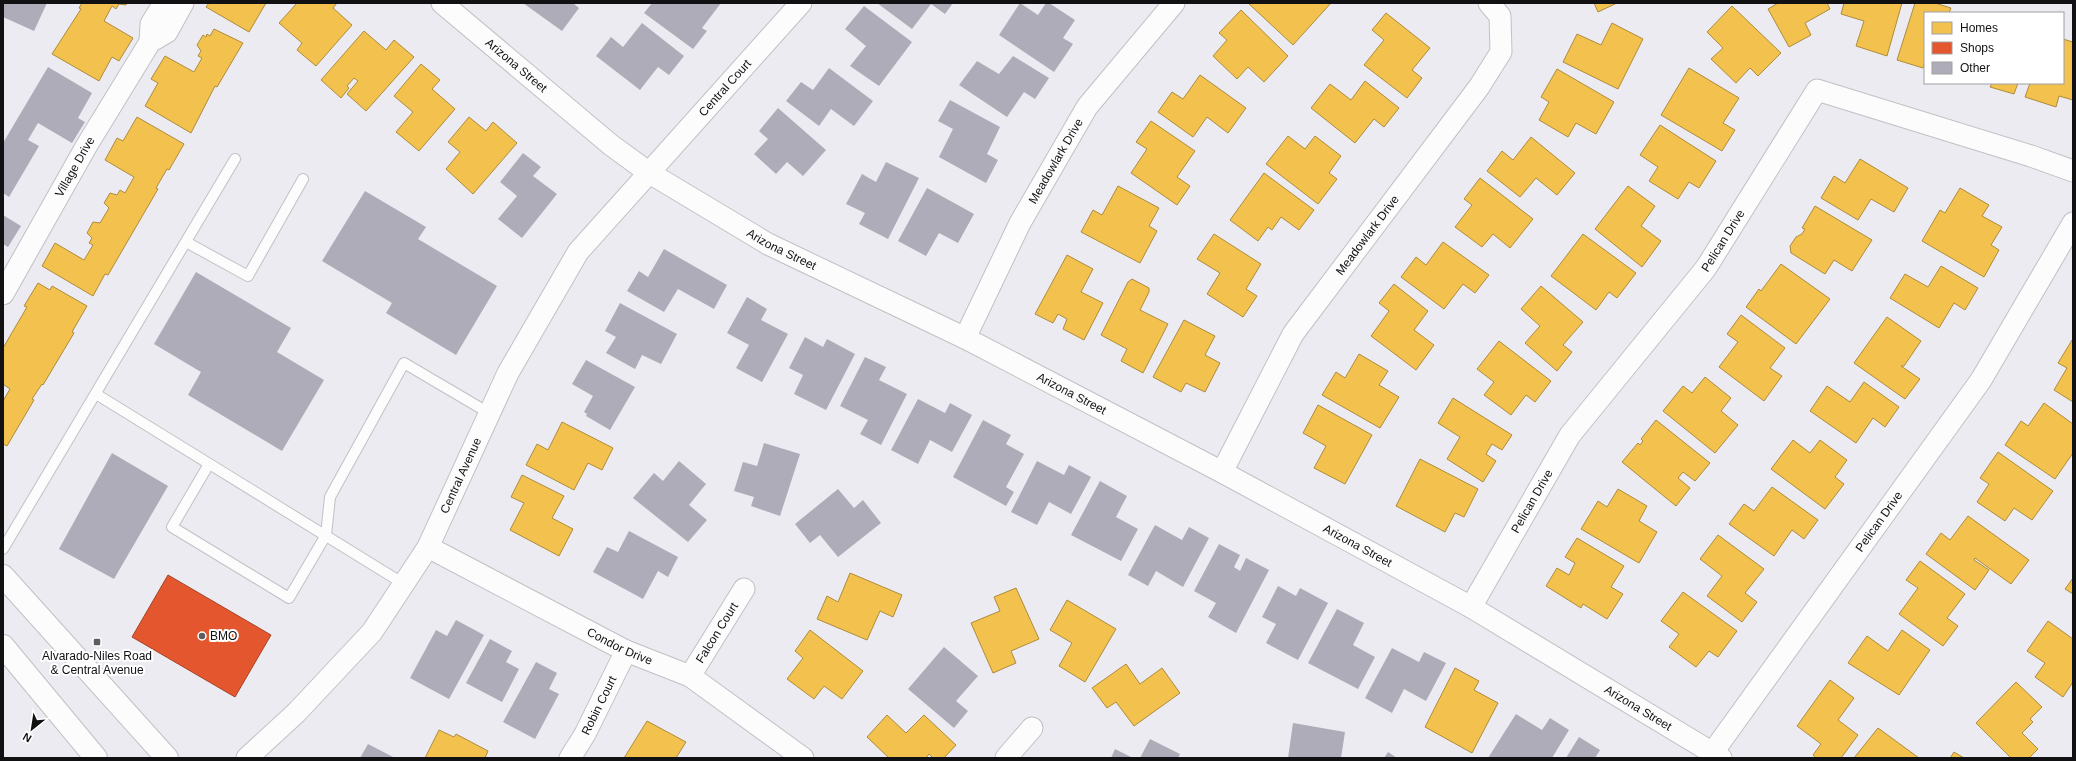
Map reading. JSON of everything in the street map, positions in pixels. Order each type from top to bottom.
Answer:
[{"type":"main road","points":[[3,576],[167,758]]},
{"type":"main road","points":[[3,646],[96,758]]},
{"type":"street","name":"Village Drive","points":[[150,42],[151,24],[164,3]]},
{"type":"street","name":"Village Drive","points":[[3,294],[87,145],[150,42],[167,32],[183,3]]},
{"type":"street","name":"Arizona Street","points":[[442,3],[611,145],[648,172],[768,244],[965,338],[1222,472],[1471,607],[1717,755]]},
{"type":"street","name":"Central Court","points":[[648,172],[801,3]]},
{"type":"street","name":"Meadowlark Drive","points":[[965,338],[1020,223],[1086,107],[1174,3]]},
{"type":"street","name":"Meadowlark Drive","points":[[1222,472],[1293,334],[1479,87],[1501,52],[1500,16],[1489,3]]},
{"type":"street","name":"Pelican Drive","points":[[1471,607],[1570,435],[1706,268],[1817,90],[2031,156],[2073,171]]},
{"type":"street","name":"Central Avenue","points":[[246,758],[296,714],[372,632],[428,547],[508,374],[578,252],[648,172]]},
{"type":"street","name":"Pelican Drive","points":[[1717,755],[1981,380],[2073,223]]},
{"type":"street","name":"Condor Drive","points":[[428,547],[626,651],[690,676],[803,758]]},
{"type":"street","name":"Falcon Court","points":[[690,676],[744,589]]},
{"type":"street","name":"Robin Court","points":[[570,758],[585,734],[626,651]]},
{"type":"street","points":[[1006,758],[1032,728]]},
{"type":"lane","points":[[3,550],[235,159]]},
{"type":"lane","points":[[186,242],[248,276],[304,179]]},
{"type":"lane","points":[[209,464],[172,527],[289,598],[326,535],[330,497],[404,363],[489,413]]},
{"type":"lane","points":[[96,394],[404,584]]},
{"type":"building: Homes","points":[[82,3],[127,3],[126,5],[119,4],[116,9],[112,6],[104,21],[133,38],[119,61],[112,57],[99,81],[52,54],[81,9],[79,8]]},
{"type":"building: Homes","points":[[209,3],[266,3],[249,32],[206,7]]},
{"type":"building: Homes","points":[[297,3],[337,3],[333,8],[352,25],[316,66],[297,50],[302,43],[279,23]]},
{"type":"building: Homes","points":[[1248,3],[1331,3],[1293,45]]},
{"type":"building: Homes","points":[[1594,3],[1617,3],[1598,12]]},
{"type":"building: Homes","points":[[1778,3],[1827,3],[1830,9],[1805,23],[1811,35],[1789,47],[1768,9]]},
{"type":"building: Homes","points":[[1844,3],[1902,3],[1887,56],[1856,46],[1864,21],[1841,14]]},
{"type":"building: Homes","points":[[1915,3],[1935,3],[1951,8],[1949,12],[1924,12],[1923,68],[1897,60]]},
{"type":"building: Homes","points":[[1732,6],[1781,53],[1758,76],[1750,68],[1736,83],[1711,59],[1723,48],[1707,32]]},
{"type":"building: Homes","points":[[1241,10],[1288,56],[1264,82],[1248,67],[1237,79],[1213,56],[1227,40],[1219,33]]},
{"type":"building: Homes","points":[[1386,13],[1430,48],[1412,70],[1422,78],[1407,98],[1364,65],[1384,40],[1372,30]]},
{"type":"building: Homes","points":[[1612,23],[1643,39],[1618,89],[1563,62],[1577,34],[1601,45]]},
{"type":"building: Homes","points":[[214,29],[243,43],[217,87],[215,86],[191,133],[145,106],[158,83],[151,79],[165,56],[194,72],[202,58],[198,56],[201,51],[197,45],[203,35],[206,37],[207,34],[210,36]]},
{"type":"building: Homes","points":[[364,31],[386,50],[394,40],[414,57],[366,111],[347,94],[358,81],[354,78],[347,86],[349,88],[341,98],[321,80]]},
{"type":"building: Homes","points":[[2064,39],[2073,42],[2073,100],[2059,96],[2056,107],[2025,97],[2030,84],[2064,84]]},
{"type":"building: Homes","points":[[421,64],[440,80],[432,89],[455,109],[419,151],[396,132],[413,112],[394,96]]},
{"type":"building: Homes","points":[[1689,68],[1739,98],[1723,123],[1735,130],[1722,151],[1661,115]]},
{"type":"building: Homes","points":[[1557,69],[1614,102],[1596,134],[1576,123],[1568,137],[1539,120],[1549,102],[1541,97]]},
{"type":"building: Homes","points":[[1200,75],[1246,108],[1228,133],[1207,117],[1193,137],[1158,112],[1172,92],[1183,99]]},
{"type":"building: Homes","points":[[1365,81],[1399,108],[1384,127],[1374,119],[1355,143],[1311,108],[1330,84],[1351,100]]},
{"type":"building: Homes","points":[[1992,84],[2018,84],[2014,94],[1990,87]]},
{"type":"building: Homes","points":[[137,117],[184,144],[169,170],[167,169],[156,188],[158,189],[108,275],[105,274],[93,296],[42,266],[55,243],[84,260],[93,245],[89,243],[92,238],[87,233],[93,222],[100,223],[109,208],[104,203],[110,193],[117,195],[120,190],[125,193],[134,177],[105,160],[117,138],[123,141]]},
{"type":"building: Homes","points":[[469,117],[486,131],[493,122],[517,143],[473,194],[446,169],[460,152],[448,142]]},
{"type":"building: Homes","points":[[1151,121],[1195,151],[1177,177],[1190,186],[1177,205],[1131,173],[1147,149],[1136,142]]},
{"type":"building: Homes","points":[[1660,125],[1716,161],[1699,188],[1689,182],[1678,199],[1649,181],[1658,167],[1640,155]]},
{"type":"building: Homes","points":[[1288,136],[1305,149],[1315,136],[1341,156],[1329,173],[1337,179],[1318,204],[1266,164]]},
{"type":"building: Homes","points":[[1531,137],[1575,173],[1557,195],[1536,178],[1520,197],[1487,171],[1502,151],[1513,160]]},
{"type":"building: Homes","points":[[1860,159],[1908,188],[1894,212],[1871,199],[1858,220],[1821,198],[1834,176],[1845,183]]},
{"type":"building: Homes","points":[[1264,173],[1314,210],[1299,230],[1281,217],[1272,230],[1268,227],[1258,241],[1230,220]]},
{"type":"building: Homes","points":[[1480,178],[1533,219],[1510,248],[1493,234],[1482,247],[1455,227],[1472,205],[1464,199]]},
{"type":"building: Homes","points":[[1118,186],[1159,208],[1149,226],[1157,231],[1140,263],[1081,232],[1093,210],[1102,215]]},
{"type":"building: Homes","points":[[1628,186],[1655,206],[1641,226],[1661,241],[1642,267],[1595,229]]},
{"type":"building: Homes","points":[[1960,188],[1989,205],[1982,216],[2002,227],[1991,245],[1999,250],[1984,277],[1922,241],[1940,210],[1945,213]]},
{"type":"building: Homes","points":[[1815,206],[1872,240],[1852,271],[1834,260],[1825,274],[1791,253],[1790,246],[1796,237],[1802,234],[1805,229],[1802,228]]},
{"type":"building: Homes","points":[[1214,234],[1261,264],[1246,289],[1257,296],[1243,317],[1207,294],[1220,273],[1197,259]]},
{"type":"building: Homes","points":[[1583,234],[1636,273],[1617,298],[1609,292],[1596,310],[1551,276]]},
{"type":"building: Homes","points":[[1443,242],[1489,275],[1475,293],[1463,284],[1444,309],[1401,277],[1416,257],[1426,265]]},
{"type":"building: Homes","points":[[1067,255],[1093,269],[1081,292],[1103,303],[1084,340],[1063,329],[1067,319],[1058,314],[1053,323],[1035,314]]},
{"type":"building: Homes","points":[[1781,264],[1830,299],[1796,344],[1746,307],[1759,289],[1761,291]]},
{"type":"building: Homes","points":[[1941,266],[1978,288],[1965,310],[1954,303],[1939,328],[1890,298],[1905,274],[1928,287]]},
{"type":"building: Homes","points":[[1132,279],[1149,288],[1149,292],[1140,310],[1168,324],[1143,373],[1121,361],[1127,349],[1101,335],[1128,282]]},
{"type":"building: Homes","points":[[38,283],[50,290],[52,286],[87,306],[72,332],[74,333],[43,385],[42,384],[32,399],[34,400],[7,446],[3,444],[3,401],[10,389],[3,384],[3,348],[27,307],[24,306]]},
{"type":"building: Homes","points":[[1394,284],[1428,311],[1414,330],[1434,345],[1416,370],[1371,336],[1389,311],[1379,303]]},
{"type":"building: Homes","points":[[1541,286],[1583,322],[1563,345],[1572,352],[1557,371],[1525,343],[1540,326],[1521,309]]},
{"type":"building: Homes","points":[[1741,315],[1785,348],[1770,368],[1782,376],[1764,401],[1719,367],[1738,342],[1727,334]]},
{"type":"building: Homes","points":[[1887,317],[1921,341],[1904,366],[1901,366],[1920,379],[1905,399],[1854,363]]},
{"type":"building: Homes","points":[[1184,320],[1215,336],[1205,355],[1220,363],[1205,392],[1186,383],[1181,392],[1153,377]]},
{"type":"building: Homes","points":[[2072,340],[2073,402],[2054,390],[2067,368],[2058,363]]},
{"type":"building: Homes","points":[[1499,341],[1551,381],[1535,402],[1526,395],[1511,415],[1484,395],[1494,382],[1477,369]]},
{"type":"building: Homes","points":[[1359,354],[1388,371],[1379,385],[1399,397],[1380,428],[1322,395],[1336,372],[1345,378]]},
{"type":"building: Homes","points":[[1705,377],[1731,398],[1721,411],[1738,425],[1715,453],[1663,411],[1683,386],[1692,393]]},
{"type":"building: Homes","points":[[1864,382],[1899,407],[1885,427],[1873,418],[1856,443],[1810,411],[1827,386],[1850,402]]},
{"type":"building: Homes","points":[[1453,398],[1512,435],[1502,450],[1492,444],[1486,454],[1496,461],[1483,482],[1447,459],[1460,437],[1438,423]]},
{"type":"building: Homes","points":[[2044,403],[2073,424],[2073,453],[2055,479],[2005,445],[2021,421],[2028,426]]},
{"type":"building: Homes","points":[[1318,405],[1372,435],[1345,484],[1314,468],[1326,446],[1303,433]]},
{"type":"building: Homes","points":[[1656,420],[1710,463],[1695,481],[1683,472],[1678,478],[1690,488],[1676,506],[1622,462],[1638,443],[1640,445],[1643,441],[1641,439]]},
{"type":"building: Homes","points":[[562,422],[613,448],[602,470],[588,463],[574,490],[526,465],[537,444],[548,450]]},
{"type":"building: Homes","points":[[1793,440],[1810,453],[1820,440],[1847,460],[1835,477],[1844,484],[1825,509],[1771,469]]},
{"type":"building: Homes","points":[[1998,452],[2053,491],[2032,520],[2014,508],[2005,521],[1977,502],[1989,484],[1980,478]]},
{"type":"building: Homes","points":[[1420,459],[1478,489],[1464,517],[1455,513],[1445,532],[1396,506]]},
{"type":"building: Homes","points":[[522,475],[564,496],[552,518],[573,529],[559,556],[510,530],[524,503],[511,497]]},
{"type":"building: Homes","points":[[1772,487],[1818,520],[1804,539],[1792,530],[1774,556],[1729,524],[1744,504],[1754,511]]},
{"type":"building: Homes","points":[[1618,489],[1647,506],[1639,521],[1657,532],[1639,563],[1581,529],[1598,501],[1607,507]]},
{"type":"building: Homes","points":[[1968,516],[2029,560],[2011,584],[1975,558],[1974,560],[1989,570],[1975,590],[1926,554],[1941,533],[1950,540]]},
{"type":"building: Homes","points":[[1718,535],[1764,569],[1745,593],[1757,602],[1742,622],[1707,596],[1722,576],[1700,559]]},
{"type":"building: Homes","points":[[1577,538],[1624,566],[1611,587],[1623,594],[1607,619],[1583,604],[1581,608],[1546,586],[1557,568],[1569,575],[1575,563],[1565,557]]},
{"type":"building: Homes","points":[[1920,561],[1965,594],[1947,618],[1958,626],[1943,646],[1899,614],[1918,588],[1906,580]]},
{"type":"building: Homes","points":[[850,573],[902,595],[893,617],[880,611],[867,640],[817,619],[827,596],[838,602]]},
{"type":"building: Homes","points":[[2073,578],[2073,594],[2065,589]]},
{"type":"building: Homes","points":[[1016,588],[1039,639],[1011,651],[1016,663],[993,673],[971,623],[1000,611],[994,597]]},
{"type":"building: Homes","points":[[1683,592],[1737,631],[1718,657],[1709,651],[1696,667],[1669,647],[1679,634],[1661,621]]},
{"type":"building: Homes","points":[[1067,600],[1116,629],[1085,682],[1059,666],[1072,643],[1050,630]]},
{"type":"building: Homes","points":[[2048,621],[2073,639],[2073,682],[2063,697],[2035,677],[2045,663],[2027,651]]},
{"type":"building: Homes","points":[[810,630],[863,671],[842,699],[824,686],[814,699],[787,679],[803,658],[795,651]]},
{"type":"building: Homes","points":[[1902,630],[1930,650],[1899,695],[1848,663],[1867,636],[1888,651]]},
{"type":"building: Homes","points":[[1126,664],[1140,684],[1162,668],[1180,693],[1134,726],[1116,702],[1107,708],[1092,688]]},
{"type":"building: Homes","points":[[1455,668],[1479,681],[1474,690],[1498,703],[1472,753],[1425,727]]},
{"type":"building: Homes","points":[[1830,680],[1854,698],[1838,720],[1858,735],[1841,758],[1816,758],[1813,755],[1821,744],[1797,726]]},
{"type":"building: Homes","points":[[2016,682],[2042,707],[2030,719],[2033,722],[2022,733],[2038,749],[2029,758],[2011,758],[1976,723]]},
{"type":"building: Homes","points":[[887,715],[906,733],[924,715],[956,745],[944,758],[933,758],[929,754],[926,758],[889,758],[867,737]]},
{"type":"building: Homes","points":[[647,721],[686,742],[676,758],[624,758]]},
{"type":"building: Homes","points":[[1878,728],[1919,758],[1854,758]]},
{"type":"building: Homes","points":[[439,730],[454,737],[456,734],[488,751],[485,758],[425,758]]},
{"type":"building: Homes","points":[[1954,752],[1964,758],[1950,758]]},
{"type":"building: Shops","name":"BMO","points":[[168,575],[271,635],[235,697],[132,637]]},
{"type":"building: Other","points":[[3,3],[47,3],[34,31],[3,17]]},
{"type":"building: Other","points":[[523,3],[573,3],[579,8],[562,31]]},
{"type":"building: Other","points":[[652,3],[721,3],[702,28],[707,31],[693,49],[644,13]]},
{"type":"building: Other","points":[[877,3],[953,3],[945,14],[931,4],[912,29]]},
{"type":"building: Other","points":[[1020,3],[1038,15],[1046,3],[1049,3],[1075,20],[1063,38],[1073,44],[1054,72],[999,35]]},
{"type":"building: Other","points":[[864,6],[912,42],[879,86],[850,66],[866,46],[845,29]]},
{"type":"building: Other","points":[[642,23],[684,56],[669,75],[658,67],[640,90],[596,56],[611,37],[623,47]]},
{"type":"building: Other","points":[[1013,56],[1049,78],[1035,99],[1024,92],[1007,117],[959,85],[977,61],[999,74]]},
{"type":"building: Other","points":[[48,67],[92,93],[78,118],[85,122],[72,143],[38,123],[28,140],[39,146],[9,197],[3,193],[3,143]]},
{"type":"building: Other","points":[[829,68],[873,101],[854,126],[831,109],[819,126],[786,101],[801,82],[813,90]]},
{"type":"building: Other","points":[[950,100],[1000,127],[987,154],[998,160],[986,183],[939,157],[953,129],[938,121]]},
{"type":"building: Other","points":[[778,108],[826,150],[803,176],[787,162],[776,174],[754,154],[768,139],[759,131]]},
{"type":"building: Other","points":[[523,153],[541,167],[533,176],[557,194],[522,238],[498,219],[517,196],[500,182]]},
{"type":"building: Other","points":[[886,162],[919,178],[888,239],[859,224],[865,213],[846,204],[862,174],[876,182]]},
{"type":"building: Other","points":[[927,188],[974,214],[958,243],[939,233],[926,256],[898,241]]},
{"type":"building: Other","points":[[365,191],[426,227],[418,239],[497,286],[456,355],[386,313],[392,303],[322,261]]},
{"type":"building: Other","points":[[3,215],[21,226],[8,247],[3,244]]},
{"type":"building: Other","points":[[664,249],[727,285],[714,309],[678,289],[664,312],[627,291],[639,271],[648,277]]},
{"type":"building: Other","points":[[196,272],[291,328],[277,352],[324,380],[282,451],[188,395],[201,372],[154,344]]},
{"type":"building: Other","points":[[747,297],[767,309],[761,320],[788,334],[762,382],[736,368],[749,345],[727,333]]},
{"type":"building: Other","points":[[620,303],[677,334],[661,364],[642,355],[635,369],[606,353],[616,337],[605,331]]},
{"type":"building: Other","points":[[805,337],[823,347],[827,339],[855,354],[826,410],[794,394],[803,375],[789,368]]},
{"type":"building: Other","points":[[865,357],[886,367],[879,380],[907,394],[881,445],[860,434],[868,420],[840,406]]},
{"type":"building: Other","points":[[586,360],[635,387],[610,430],[586,416],[587,414],[584,412],[593,396],[572,384]]},
{"type":"building: Other","points":[[918,399],[945,413],[950,403],[972,415],[952,452],[930,440],[918,464],[891,450]]},
{"type":"building: Other","points":[[983,420],[1011,435],[1006,444],[1024,454],[1006,487],[1014,492],[1006,506],[953,477]]},
{"type":"building: Other","points":[[764,443],[800,454],[780,516],[751,506],[754,497],[734,491],[743,462],[757,466]]},
{"type":"building: Other","points":[[112,453],[168,486],[114,579],[59,549]]},
{"type":"building: Other","points":[[679,461],[706,484],[689,505],[707,520],[688,542],[633,498],[654,473],[663,481]]},
{"type":"building: Other","points":[[1037,461],[1064,475],[1069,465],[1091,477],[1071,514],[1049,502],[1037,525],[1011,512]]},
{"type":"building: Other","points":[[1100,481],[1127,496],[1116,517],[1138,529],[1121,561],[1071,535]]},
{"type":"building: Other","points":[[838,489],[854,508],[863,500],[881,523],[838,557],[820,535],[810,543],[795,524]]},
{"type":"building: Other","points":[[1155,525],[1182,540],[1189,527],[1209,538],[1183,587],[1156,571],[1148,586],[1128,575]]},
{"type":"building: Other","points":[[629,531],[678,557],[668,577],[658,571],[643,599],[593,572],[607,547],[618,552]]},
{"type":"building: Other","points":[[1219,544],[1240,555],[1234,567],[1240,571],[1246,558],[1269,570],[1236,633],[1208,617],[1216,603],[1194,591]]},
{"type":"building: Other","points":[[1278,586],[1296,596],[1300,588],[1328,603],[1298,660],[1266,643],[1276,624],[1262,617]]},
{"type":"building: Other","points":[[1337,609],[1364,623],[1353,645],[1375,657],[1358,689],[1308,663]]},
{"type":"building: Other","points":[[456,620],[484,635],[449,699],[410,678],[436,630],[447,636]]},
{"type":"building: Other","points":[[490,639],[512,651],[506,662],[519,669],[502,702],[466,683]]},
{"type":"building: Other","points":[[944,647],[978,676],[956,701],[968,711],[954,728],[908,689]]},
{"type":"building: Other","points":[[1392,648],[1419,662],[1424,652],[1446,663],[1426,701],[1404,689],[1392,713],[1365,698]]},
{"type":"building: Other","points":[[536,662],[557,673],[549,689],[559,694],[535,739],[503,722]]},
{"type":"building: Other","points":[[1516,714],[1542,730],[1550,718],[1569,730],[1552,758],[1488,758]]},
{"type":"building: Other","points":[[1293,723],[1345,732],[1341,758],[1288,758]]},
{"type":"building: Other","points":[[1579,737],[1600,750],[1595,758],[1566,758]]},
{"type":"building: Other","points":[[1150,739],[1180,754],[1178,758],[1140,758]]},
{"type":"building: Other","points":[[368,744],[395,758],[360,758]]},
{"type":"building: Other","points":[[1115,749],[1133,758],[1111,758]]},
{"type":"building: Other","points":[[1388,752],[1397,758],[1384,758]]},
{"type":"place","name":"BMO","points":[[202,636]]},
{"type":"place","name":"Alvarado-Niles Road & Central Avenue","points":[[97,642]]}]
